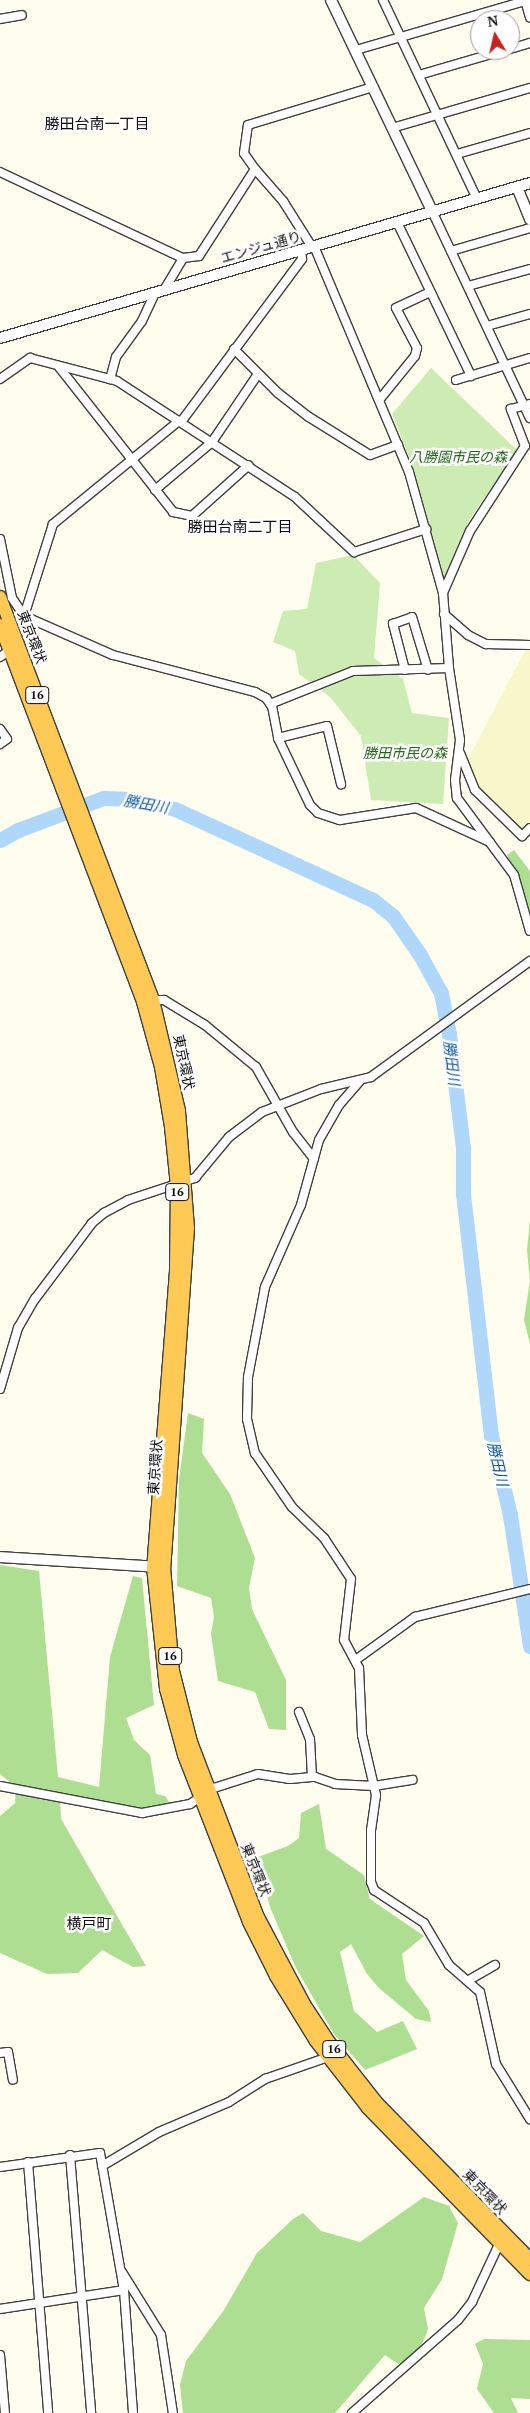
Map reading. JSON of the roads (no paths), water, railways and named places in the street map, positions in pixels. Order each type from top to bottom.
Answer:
[{"type":"highway","name":"東京環状","points":[[0,597],[70,795],[153,1000],[175,1088],[186,1266],[158,1567],[173,1671],[204,1796],[262,1949],[296,2009],[328,2058],[368,2108],[502,2239],[530,2259]]},
{"type":"highway","name":"東京環状","points":[[8,616],[5,654],[70,795]]},
{"type":"highway","name":"東京環状","points":[[84,831],[153,1034],[182,1184]]},
{"type":"highway","name":"東京環状","points":[[204,1796],[258,1917],[304,2004],[329,2042],[376,2102],[502,2239],[530,2274]]},
{"type":"street","points":[[331,0],[506,366],[527,405],[530,418]]},
{"type":"street","points":[[382,0],[477,198]]},
{"type":"street","points":[[356,50],[526,0],[530,18]]},
{"type":"street","points":[[0,19],[22,15]]},
{"type":"street","points":[[418,75],[471,60]]},
{"type":"street","points":[[373,87],[248,125],[244,153],[255,169],[283,201],[313,246],[380,399],[398,445],[426,529],[443,593],[448,668],[460,753],[475,790],[522,836],[530,828]]},
{"type":"street","points":[[392,128],[530,88]]},
{"type":"street","points":[[457,154],[530,133]]},
{"type":"street","points":[[0,172],[183,258],[198,256],[255,169]]},
{"type":"street","name":"エンジュ通り","points":[[0,338],[530,183]]},
{"type":"street","points":[[517,186],[530,219]]},
{"type":"street","points":[[397,222],[471,376]]},
{"type":"street","points":[[451,251],[530,228]]},
{"type":"street","points":[[24,616],[53,524],[180,421],[302,259],[301,250]]},
{"type":"street","points":[[110,379],[116,356],[142,321],[159,291],[183,258]]},
{"type":"street","points":[[468,286],[530,269]]},
{"type":"street","points":[[380,399],[415,356],[417,348],[396,308],[430,292]]},
{"type":"street","points":[[487,326],[530,314]]},
{"type":"street","points":[[234,349],[258,374],[309,417],[370,455],[398,445]]},
{"type":"street","points":[[0,379],[30,358],[110,379],[180,421],[295,497],[354,552],[426,529]]},
{"type":"street","points":[[456,380],[530,358]]},
{"type":"street","points":[[59,367],[173,512],[192,516],[249,466]]},
{"type":"street","points":[[155,490],[212,442],[258,374]]},
{"type":"street","points":[[443,593],[470,531],[524,446],[511,409],[527,405]]},
{"type":"street","points":[[0,539],[8,616],[24,616],[98,650],[255,692],[270,704],[278,738],[310,805],[327,818],[340,820],[416,808],[490,842]]},
{"type":"street","points":[[444,614],[468,635],[486,644],[530,645]]},
{"type":"street","points":[[405,670],[393,624],[412,617],[428,670]]},
{"type":"street","points":[[270,704],[354,671],[448,668]]},
{"type":"street","points":[[278,738],[327,726],[341,784]]},
{"type":"street","points":[[0,729],[7,739],[0,744]]},
{"type":"street","points":[[460,753],[455,780],[457,798],[514,875],[530,931]]},
{"type":"street","points":[[0,1389],[18,1328],[35,1299],[92,1223],[128,1200],[182,1184],[195,1178],[230,1136],[277,1105],[342,1083],[360,1081],[371,1077],[530,961]]},
{"type":"street","points":[[153,1000],[164,1000],[205,1025],[256,1067],[277,1105],[314,1160]]},
{"type":"street","points":[[360,1081],[330,1119],[314,1160],[301,1205],[273,1266],[261,1300],[260,1327],[248,1377],[248,1418],[255,1454],[292,1507],[324,1538],[346,1568],[352,1588],[344,1640],[357,1659],[362,1735],[374,1786],[376,1804],[370,1842],[371,1882],[374,1890],[424,1923],[449,1965],[469,1980],[480,1992],[496,2064],[530,2119]]},
{"type":"street","points":[[0,1557],[158,1567]]},
{"type":"street","points":[[357,1659],[415,1618],[530,1589]]},
{"type":"street","points":[[299,1712],[310,1739],[312,1777]]},
{"type":"street","points":[[0,1786],[132,1813],[174,1810],[258,1774],[290,1779],[312,1777],[335,1784],[374,1786],[413,1780]]},
{"type":"street","points":[[469,1980],[495,1965]]},
{"type":"street","points":[[0,2053],[8,2052],[13,2080]]},
{"type":"street","points":[[102,2166],[159,2132],[229,2102],[265,2079],[328,2058]]},
{"type":"street","points":[[0,2167],[100,2153],[118,2265],[124,2290],[133,2413]]},
{"type":"street","points":[[70,2156],[92,2413]]},
{"type":"street","points":[[28,2162],[48,2413]]},
{"type":"street","points":[[352,2413],[458,2320],[472,2302],[502,2239]]},
{"type":"street","points":[[118,2265],[161,2335],[173,2413]]},
{"type":"street","points":[[0,2309],[124,2290]]},
{"type":"street","points":[[0,2355],[5,2413]]},
{"type":"waterway","name":"勝田川","points":[[0,840],[18,830],[103,798],[132,799],[175,809],[373,900],[393,916],[420,955],[441,993],[449,1034],[463,1148],[463,1194],[491,1435],[510,1515],[530,1646]]},
{"type":"district","name":"勝田台南一丁目","points":[[97,124]]},
{"type":"district","name":"勝田台南二丁目","points":[[240,527]]},
{"type":"district","name":"横戸町","points":[[89,1924]]},
{"type":"park label","name":"八勝園市民の森","points":[[458,457]]},
{"type":"park label","name":"勝田市民の森","points":[[405,753]]}]
